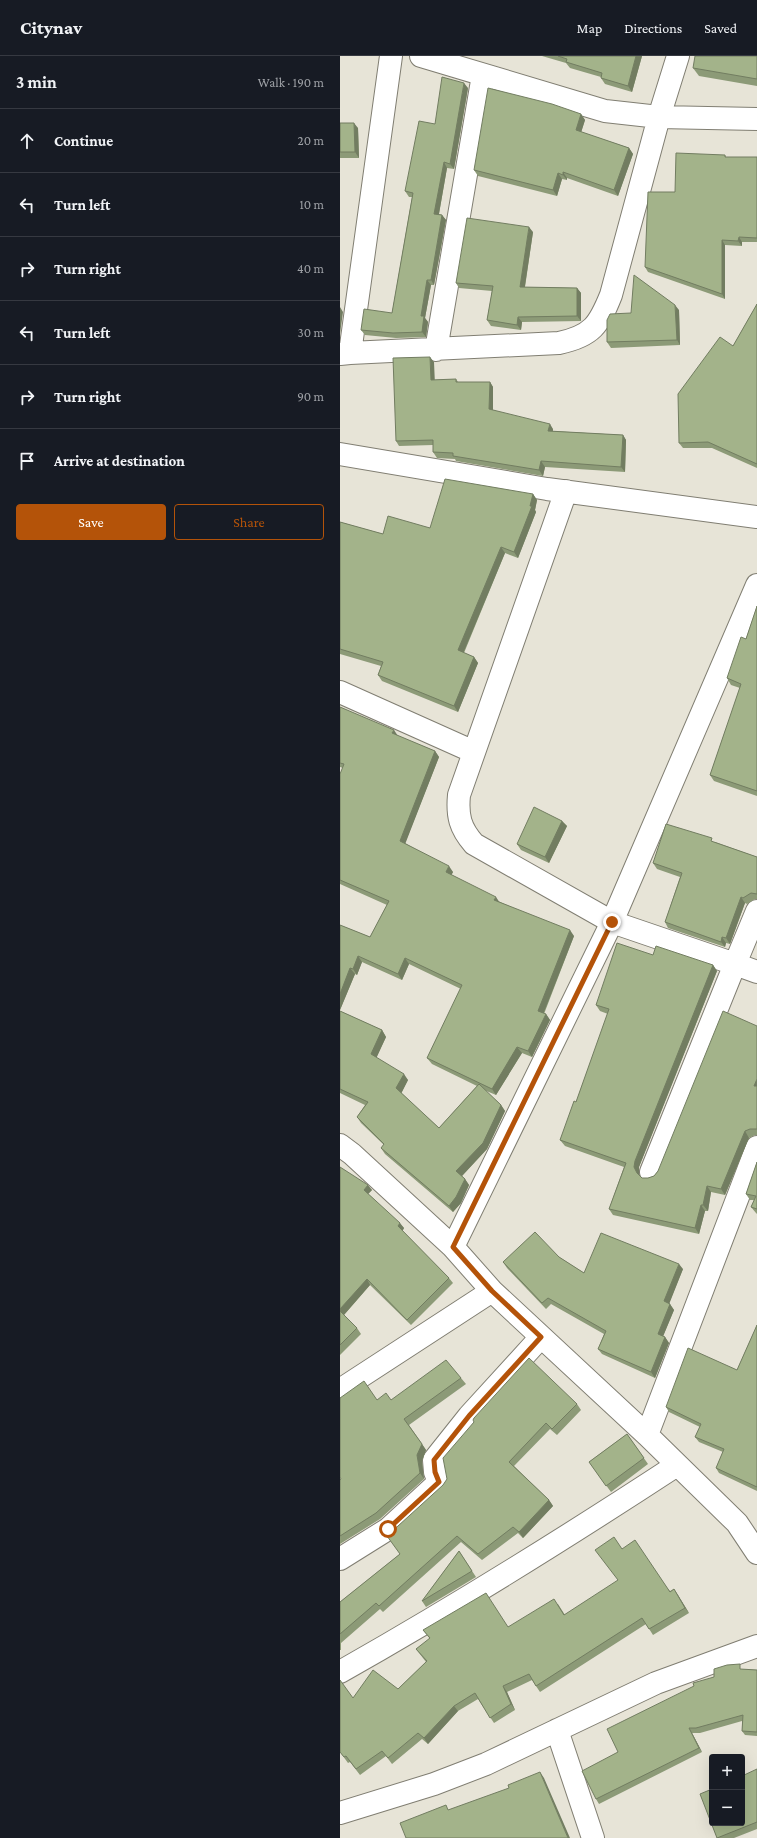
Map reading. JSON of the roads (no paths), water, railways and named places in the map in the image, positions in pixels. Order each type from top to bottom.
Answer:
[{"type":"street","points":[[391,56],[345,353],[436,350],[560,343],[577,339],[592,330],[602,317],[611,295],[659,118],[678,56]]},
{"type":"street","points":[[421,56],[605,111],[659,118],[757,119]]},
{"type":"street","points":[[436,350],[483,75]]},
{"type":"street","points":[[340,454],[566,491],[757,517]]},
{"type":"street","points":[[566,491],[459,795],[458,808],[465,834],[474,844],[612,922],[757,972]]},
{"type":"street","points":[[453,1247],[612,922],[757,585]]},
{"type":"street","points":[[342,692],[474,752]]},
{"type":"street","points":[[651,1172],[757,911]]},
{"type":"street","points":[[340,1145],[352,1154],[453,1247],[492,1291],[647,1435],[737,1523],[757,1553]]},
{"type":"street","points":[[647,1435],[757,1147]]},
{"type":"street","points":[[340,1390],[492,1291]]},
{"type":"street","points":[[340,1559],[388,1529],[439,1482],[435,1472],[434,1460],[469,1416],[541,1337]]},
{"type":"street","points":[[340,1672],[416,1629],[589,1523],[677,1465]]},
{"type":"street","points":[[340,1812],[434,1784],[486,1764],[656,1683],[712,1661],[757,1646]]},
{"type":"street","points":[[557,1730],[593,1838]]}]
